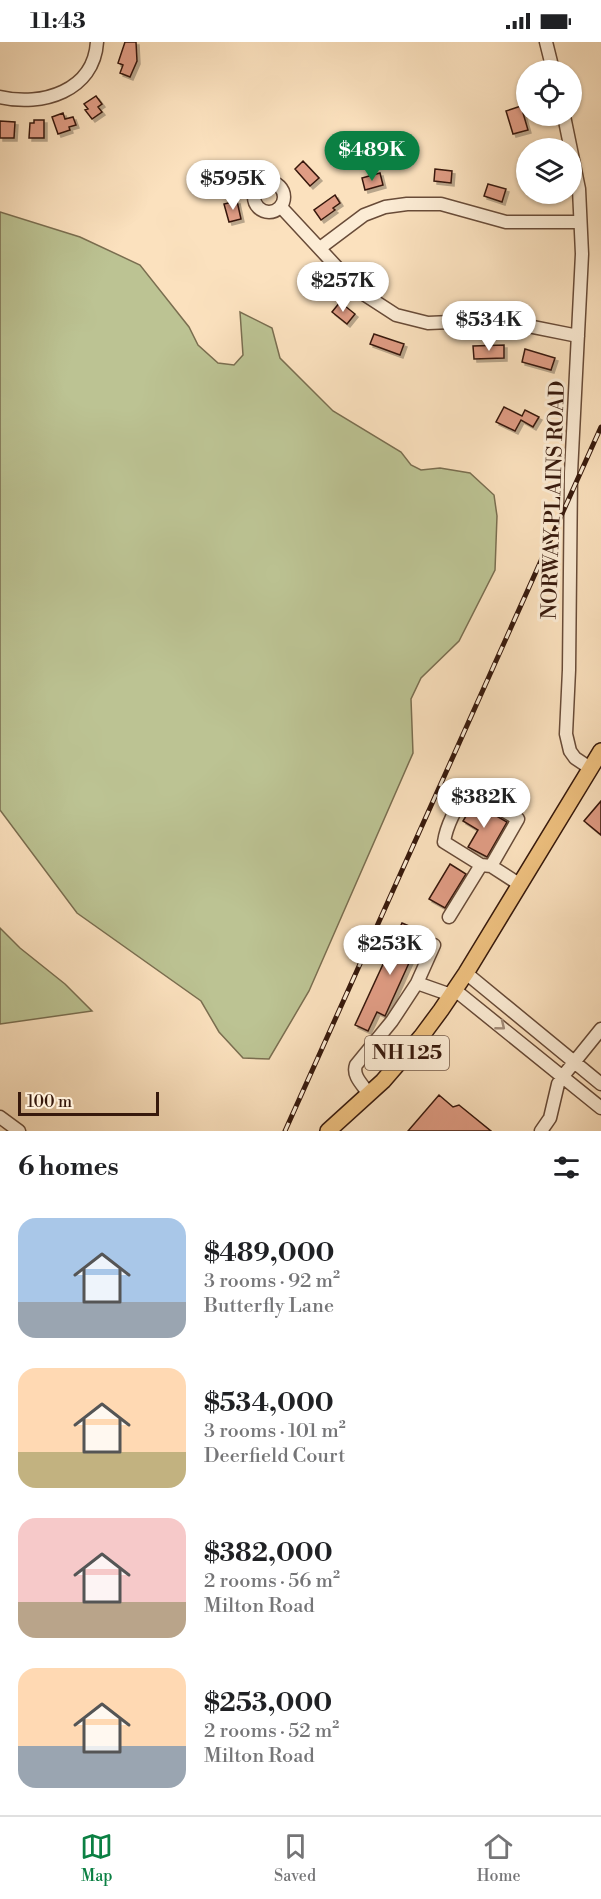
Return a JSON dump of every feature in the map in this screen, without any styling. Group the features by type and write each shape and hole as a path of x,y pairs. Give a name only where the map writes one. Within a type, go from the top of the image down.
{"main road":[{"name":"NH 125","path":"337,1129 421,1037 453,993 601,752"}],"street":[{"path":"0,97 38,99 60,94 71,88 81,81 93,63 97,42"},
{"path":"546,42 550,60"},
{"name":"NORWAY PLAINS ROAD","path":"566,126 577,178 582,254 572,463 566,734 570,752 590,768"},
{"path":"320,248 364,215 385,207 407,204 441,204 506,222 580,222"},
{"path":"281,207 342,275 368,299 405,319 440,323 498,320 578,336"},
{"path":"449,917 486,865 518,819 476,795 468,794 446,832 444,842 486,865 519,884"},
{"path":"369,1094 356,1076 356,1065 392,1021 417,983 434,945"},
{"path":"466,973 601,1084"},
{"path":"417,983 453,993 563,1076 601,1108"},
{"path":"541,1131 550,1118 558,1084 601,1029"},
{"path":"0,1117 19,1131"}],"green space":[{"path":"0,212 80,237 140,265 189,327 198,345 218,363 234,365 243,355 240,312 272,328 280,358 333,411 401,452 411,465 421,470 440,468 470,473 494,495 497,516 495,570 459,641 421,678 411,699 413,753 309,991 269,1059 243,1058 219,1032 201,1001 77,913 0,810"},
{"path":"0,928 20,948 65,984 92,1011 0,1024"}],"building":[{"path":"125,42 136,42 137,61 130,77 120,73 123,65 118,63"},
{"path":"96,96 102,104 98,107 102,112 92,119 85,110 88,109 84,104"},
{"path":"516,108 516,126 527,126 528,130 513,134 506,111"},
{"path":"63,113 65,119 73,117 76,125 58,134 52,117"},
{"path":"34,120 44,120 44,138 29,138 30,123 34,123"},
{"path":"0,121 15,122 14,138 0,138"},
{"path":"303,161 319,178 310,186 295,169"},
{"path":"435,169 452,171 451,183 434,181"},
{"path":"380,173 383,185 365,190 362,178"},
{"path":"488,184 506,189 502,202 484,196"},
{"path":"335,195 340,203 333,208 335,210 321,220 314,210"},
{"path":"237,201 241,219 229,222 224,204"},
{"path":"309,267 322,281 312,290 299,275"},
{"path":"340,302 355,314 347,324 332,312"},
{"path":"374,334 404,344 400,355 370,344"},
{"path":"504,345 504,358 474,359 473,346"},
{"path":"525,349 555,358 551,370 522,362"},
{"path":"504,407 522,416 525,410 539,417 533,427 521,420 515,431 496,422"},
{"path":"601,801 601,835 584,821"},
{"path":"474,803 507,822 487,857 468,847 478,830 463,821"},
{"path":"450,864 466,874 445,908 429,899"},
{"path":"402,923 423,932 385,1016 377,1012 368,1031 355,1025"},
{"path":"439,1095 453,1107 459,1105 491,1131 408,1131"}],"railway":[{"path":"285,1131 601,427"}]}
